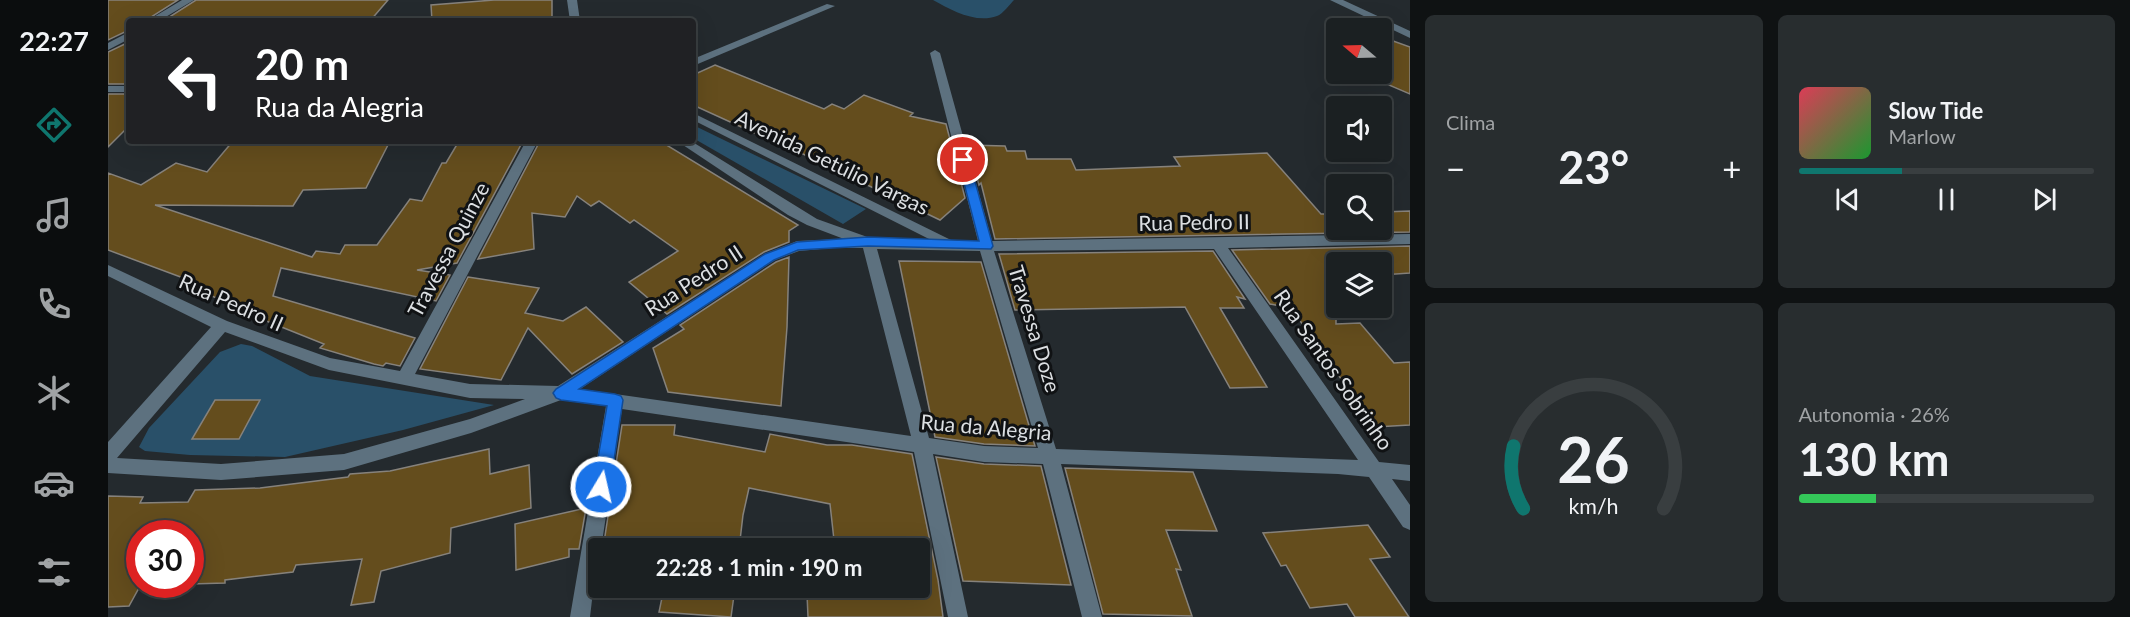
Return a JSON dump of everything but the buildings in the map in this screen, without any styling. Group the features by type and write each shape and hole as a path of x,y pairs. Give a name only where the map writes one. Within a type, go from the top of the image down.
{"street":[{"path":"157,18 189,0"},
{"path":"572,0 575,18"},
{"path":"1335,0 1410,35"},
{"path":"696,62 830,6"},
{"path":"108,47 126,37"},
{"name":"Travessa Doze","path":"935,53 986,246 1050,456 1092,617"},
{"path":"108,89 126,89"},
{"name":"Avenida Getúlio Vargas","path":"696,117 953,245"},
{"name":"Travessa Quinze","path":"404,379 530,144"},
{"path":"688,144 793,212 812,222 868,242 922,446 958,617"},
{"name":"Rua Pedro II","path":"108,270 222,325 329,364 470,392 561,393 770,257 797,246 868,242 986,246 1218,244 1410,239"},
{"name":"Rua Santos Sobrinho","path":"1218,244 1410,521"},
{"path":"108,455 222,325"},
{"path":"108,465 220,472 344,462 471,426 561,393"},
{"name":"Rua da Alegria","path":"561,393 984,454 1338,466 1410,473"},
{"path":"580,617 615,400"}],"shaded area":[{"path":"933,0 1014,0 999,15 981,18 964,15"},
{"path":"696,126 866,209 843,224 696,140"},
{"path":"241,344 252,346 310,376 494,405 403,430 285,457 190,455 145,451 139,447 149,428 220,352"}],"route":[{"path":"601,487 615,400 561,393 770,257 797,246 868,242 986,246 963,160"}]}
